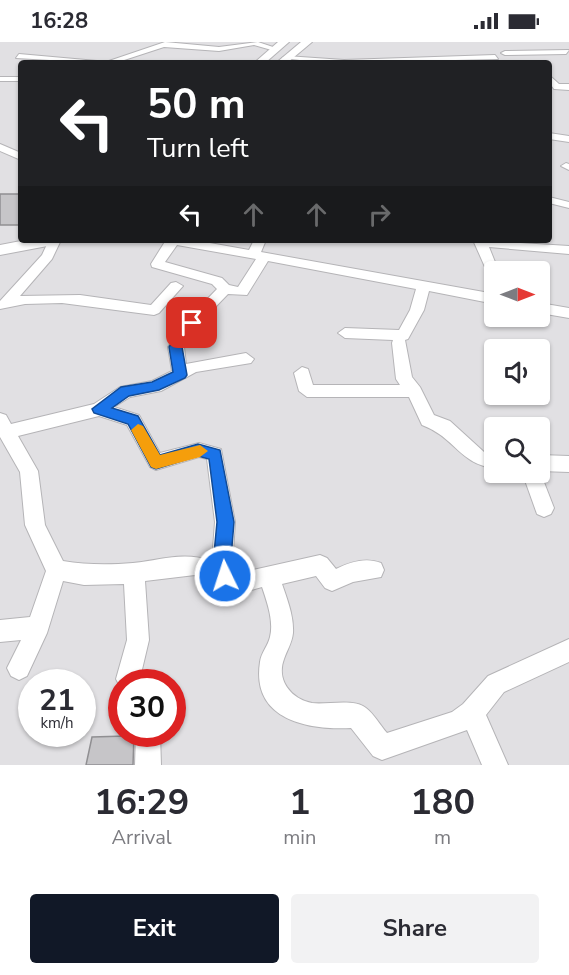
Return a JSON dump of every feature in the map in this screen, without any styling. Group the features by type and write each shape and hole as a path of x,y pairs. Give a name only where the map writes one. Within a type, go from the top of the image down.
{"main road":[{"path":"284,60 308,42"},
{"path":"262,60 280,45"},
{"path":"0,238 18,235"},
{"path":"0,250 37,243"}],"street":[{"path":"120,60 173,42"},
{"path":"556,42 567,53"},
{"path":"164,45 219,49 254,43 280,45"},
{"path":"406,49 488,49"},
{"path":"417,49 420,60"},
{"path":"505,53 567,53"},
{"path":"20,56 65,60"},
{"path":"439,60 495,57"},
{"path":"552,62 569,62"},
{"path":"0,79 18,78"},
{"path":"552,81 557,87 569,87"},
{"path":"552,96 569,95"},
{"path":"552,136 569,139"},
{"path":"0,147 18,156"},
{"path":"552,201 569,205"},
{"path":"3,306 48,256 52,243"},
{"path":"170,243 157,264 217,281 225,289 242,292 260,255 260,243"},
{"path":"190,243 484,297"},
{"path":"481,243 489,261"},
{"path":"500,243 569,250"},
{"path":"3,306 26,298 93,301 154,310 176,285"},
{"path":"345,333 403,336 417,310 424,286"},
{"path":"180,375 176,347 192,323 225,289"},
{"path":"550,310 569,313"},
{"path":"399,343 404,379 414,391 428,420 444,426 480,459 484,459"},
{"path":"246,359 193,367 155,387 126,391 99,409 3,426 29,471 35,525 45,551 57,570 84,574 134,573 172,566 195,565 244,582 268,574 305,570 320,565 333,581 352,572 374,570"},
{"path":"302,373 307,391 414,391"},
{"path":"99,409 133,420 156,462 198,450 215,454 225,522 221,575"},
{"path":"550,463 569,464"},
{"path":"535,483 544,508"},
{"path":"19,668 32,648 57,570"},
{"path":"131,669 138,640 134,573"},
{"path":"268,574 280,621 281,638 271,662 272,687 291,711 320,718 357,716 382,747 458,722 472,713 496,684 569,651"},
{"path":"0,631 37,628"},
{"path":"472,713 495,765"},
{"path":"148,747 148,765"}],"building":[{"path":"0,194 18,194 18,225 0,225"},
{"path":"96,737 108,737 108,747 134,747 133,765 86,765 90,747 96,747"}],"slow traffic":[{"path":"138,430 156,462 200,451"}],"route":[{"path":"192,323 176,347 180,375 155,387 126,391 99,409 133,420 156,462 198,450 215,454 225,522 221,575 225,576"}]}
